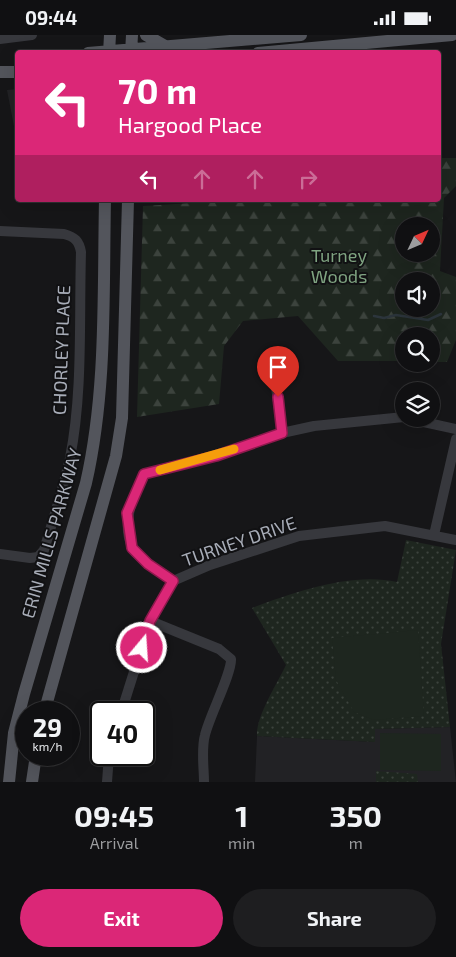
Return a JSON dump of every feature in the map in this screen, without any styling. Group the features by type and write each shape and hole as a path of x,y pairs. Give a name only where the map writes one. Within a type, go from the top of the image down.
{"main road":[{"path":"109,50 110,35"},
{"path":"131,50 132,35"},
{"path":"146,35 165,46"},
{"path":"138,50 301,35"},
{"path":"290,50 452,35"},
{"name":"ERIN MILLS PARKWAY","path":"9,782 14,733 94,450 100,394 105,202"},
{"path":"47,701 116,456 122,417 128,202"},
{"path":"32,782 34,766"}],"street":[{"path":"0,39 32,35"},
{"name":"CHORLEY PLACE","path":"0,231 64,234 74,237 80,243 81,253 76,413 70,458 44,550 38,557 30,558 0,554"},
{"path":"275,379 282,433"},
{"path":"173,581 148,564 132,548 127,513 144,474 216,456 282,433 314,426 395,416"},
{"path":"440,426 456,429"},
{"path":"434,535 456,439"},
{"name":"TURNEY DRIVE","path":"125,701 150,621 173,581 210,565 299,536 375,526 396,527 456,540"},
{"path":"150,621 219,649 231,659 232,667 204,737 204,782"},
{"path":"107,782 109,766"}],"shaded area":[{"path":"15,89 15,132 7,90"},
{"path":"450,727 456,782 255,782 257,736 375,742 375,729"}],"green space":[{"name":"Turney Woods","path":"441,158 456,158 456,186 444,198 440,271 456,277 456,340 447,362 440,362 440,327 395,327 395,361 338,361 298,316 243,321 224,346 219,404 137,417 143,206 209,202 441,202"},
{"path":"406,540 456,550 441,644 450,727 375,729 375,742 257,736 263,710 286,665 252,608 323,585 361,580 397,582"},
{"path":"418,630 424,716 374,720 354,712 336,680 332,638"},
{"path":"380,733 441,734 441,771 380,770"},
{"path":"376,771 417,774 418,782 376,782"}],"waterway":[{"path":"374,316 384,318 396,315 428,320 441,314"}],"slow traffic":[{"path":"160,470 216,456 234,449"}],"route":[{"path":"142,648 150,621 173,581 148,564 132,548 127,513 144,474 216,456 282,433 278,397"}]}
